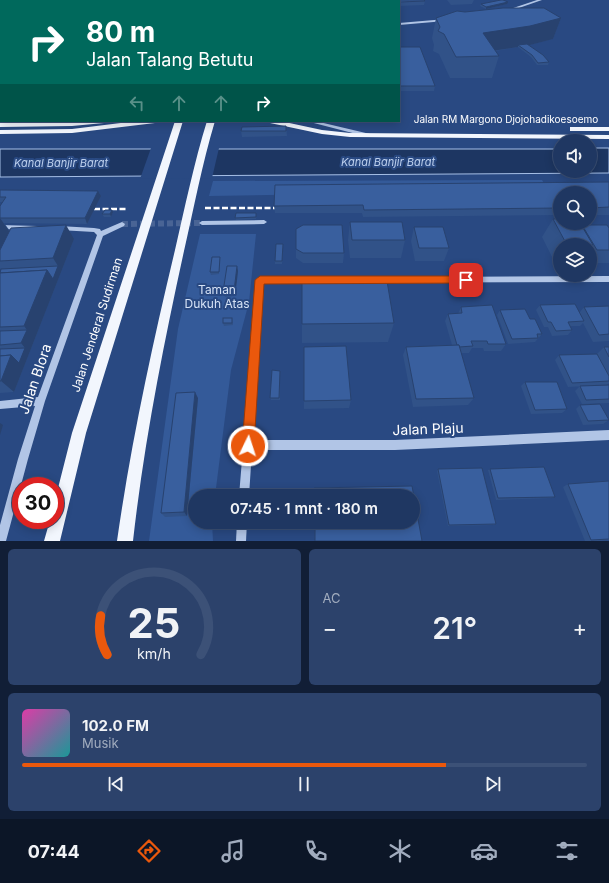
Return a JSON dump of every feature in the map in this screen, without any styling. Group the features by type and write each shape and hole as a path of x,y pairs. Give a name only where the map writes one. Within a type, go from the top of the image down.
{"main road":[{"path":"72,124 81,122"},
{"path":"0,125 72,124 93,122"},
{"path":"0,132 72,132 147,122"},
{"name":"Jalan Jenderal Sudirman","path":"52,541 79,434 179,122"},
{"path":"125,541 142,430 170,291 203,148 211,122"},
{"name":"Jalan RM Margono Djojohadikoesoemo","path":"275,122 322,132 368,135 609,136"},
{"name":"Jalan RM Margono Djojohadikoesoemo","path":"292,122 349,129 609,129"}],"street":[{"path":"501,13 540,0"},
{"path":"400,24 453,19"},
{"path":"312,122 319,125 349,129 368,135"},
{"path":"202,223 264,222"},
{"path":"53,228 98,233 122,224"},
{"path":"0,227 45,228"},
{"name":"Jalan Blora","path":"1,541 23,459 41,401 98,233"},
{"path":"245,489 260,280 609,280"},
{"path":"0,405 41,401"},
{"name":"Jalan Plaju","path":"248,446 395,445 609,436"},
{"path":"241,541 242,529"}],"green space":[{"path":"542,180 548,190 209,196 213,181"},
{"name":"Taman Dukuh Atas","path":"200,234 256,234 249,302 231,370 216,489 188,489 188,529 212,529 213,541 149,541 178,329"}],"water":[{"path":"597,148 609,148 609,173 597,173"},
{"name":"Kanal Banjir Barat","path":"0,149 553,149 553,173 0,177"}],"pier":[{"path":"151,148 219,148 212,178 140,179"}],"building":[{"path":"400,0 424,0 425,1 400,2"},
{"path":"501,0 508,2 486,7 481,4"},
{"path":"503,8 544,8 561,18 530,26 483,33 499,56 456,57 444,34 438,31 440,27 436,18 457,11 465,12"},
{"path":"527,44 543,55 549,62 538,63 532,55 518,45"},
{"path":"400,47 420,47 435,86 400,86"},
{"path":"286,126 286,131 241,131 242,127"},
{"path":"609,182 609,207 597,208 597,186 553,186 553,208 364,210 363,205 274,206 275,185"},
{"path":"0,190 98,191 85,218 0,218 0,206 6,197 0,197"},
{"path":"105,210 112,210 110,214 102,214"},
{"path":"236,213 256,213 256,217 235,218"},
{"path":"350,222 402,222 405,240 352,240"},
{"path":"66,225 53,258 0,261 0,250 11,228"},
{"path":"303,225 342,225 344,253 303,253 296,249 296,229"},
{"path":"597,225 607,225 609,228 609,250 597,250 597,238 590,238 585,230 597,230"},
{"path":"414,227 443,227 449,248 419,248"},
{"path":"559,230 584,230 589,238 563,238"},
{"path":"276,244 283,244 282,261 275,261"},
{"path":"212,257 220,257 219,272 210,272"},
{"path":"58,266 53,279 47,270 0,273 1,269"},
{"path":"227,266 237,266 234,291 223,292"},
{"path":"47,270 24,326 0,327 0,273"},
{"path":"302,281 387,281 394,323 302,324"},
{"path":"575,304 584,321 568,322 572,330 556,331 551,322 548,322 540,305"},
{"path":"492,305 506,344 488,344 487,341 471,341 473,346 459,347 459,345 457,345 448,314 462,313 461,307"},
{"path":"609,306 609,334 599,335 584,307"},
{"path":"525,309 530,319 535,319 542,334 537,334 538,338 512,339 500,310"},
{"path":"223,318 232,318 232,323 223,323"},
{"path":"27,330 21,343 0,345 0,331"},
{"path":"459,345 474,398 416,399 406,347"},
{"path":"346,346 351,400 304,401 304,347"},
{"path":"604,347 609,347 609,357"},
{"path":"25,348 19,363 11,355 0,356 0,349"},
{"path":"597,354 609,376 609,381 572,383 559,355"},
{"path":"11,355 1,381 0,381 0,356"},
{"path":"272,370 280,371 279,398 270,398"},
{"path":"525,382 557,382 567,409 535,410"},
{"path":"609,385 609,399 586,400 580,386"},
{"path":"195,392 184,512 161,513 176,393"},
{"path":"600,404 609,420 588,421 580,405"},
{"path":"544,467 555,497 498,498 490,469"},
{"path":"482,468 496,524 449,525 438,469"},
{"path":"609,481 609,539 591,540 568,484"},
{"path":"412,486 413,489 314,489"},
{"path":"315,529 420,529 422,541 315,541"}],"tunnel":[{"path":"122,224 202,223"}],"railway":[{"path":"205,208 275,208"},
{"path":"94,209 128,209"}],"route":[{"path":"248,446 260,280 466,280"}]}
